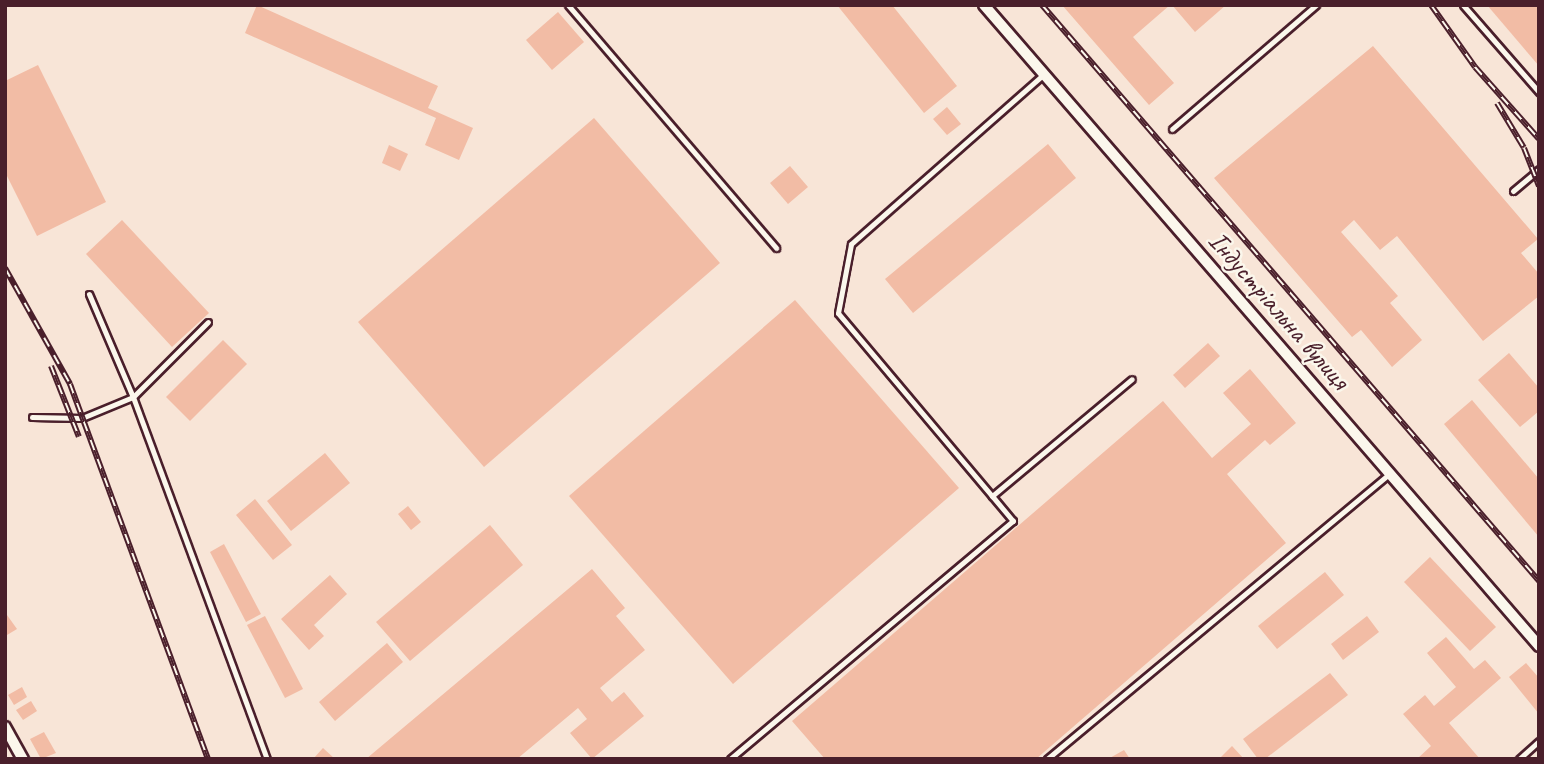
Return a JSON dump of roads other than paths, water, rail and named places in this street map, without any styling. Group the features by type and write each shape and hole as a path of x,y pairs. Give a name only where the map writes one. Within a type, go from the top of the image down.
{"street":[{"name":"Індустріальна вулиця","path":"984,5 1539,646"},
{"path":"5,727 23,759"}],"lane":[{"path":"568,5 776,248"},
{"path":"1172,129 1315,5"},
{"path":"1463,5 1539,92"},
{"path":"730,759 1013,521 838,313 851,244 1043,75"},
{"path":"1513,191 1539,169"},
{"path":"89,294 133,397 267,759"},
{"path":"32,417 82,418 133,397 208,322"},
{"path":"992,496 1132,379"},
{"path":"1046,759 1391,472"},
{"path":"1518,759 1539,741"}],"railway":[{"path":"1042,5 1539,581"},
{"path":"1431,5 1475,67 1539,139"},
{"path":"1497,103 1524,148 1539,186"},
{"path":"5,268 70,384 208,759"},
{"path":"51,366 79,437"}]}
